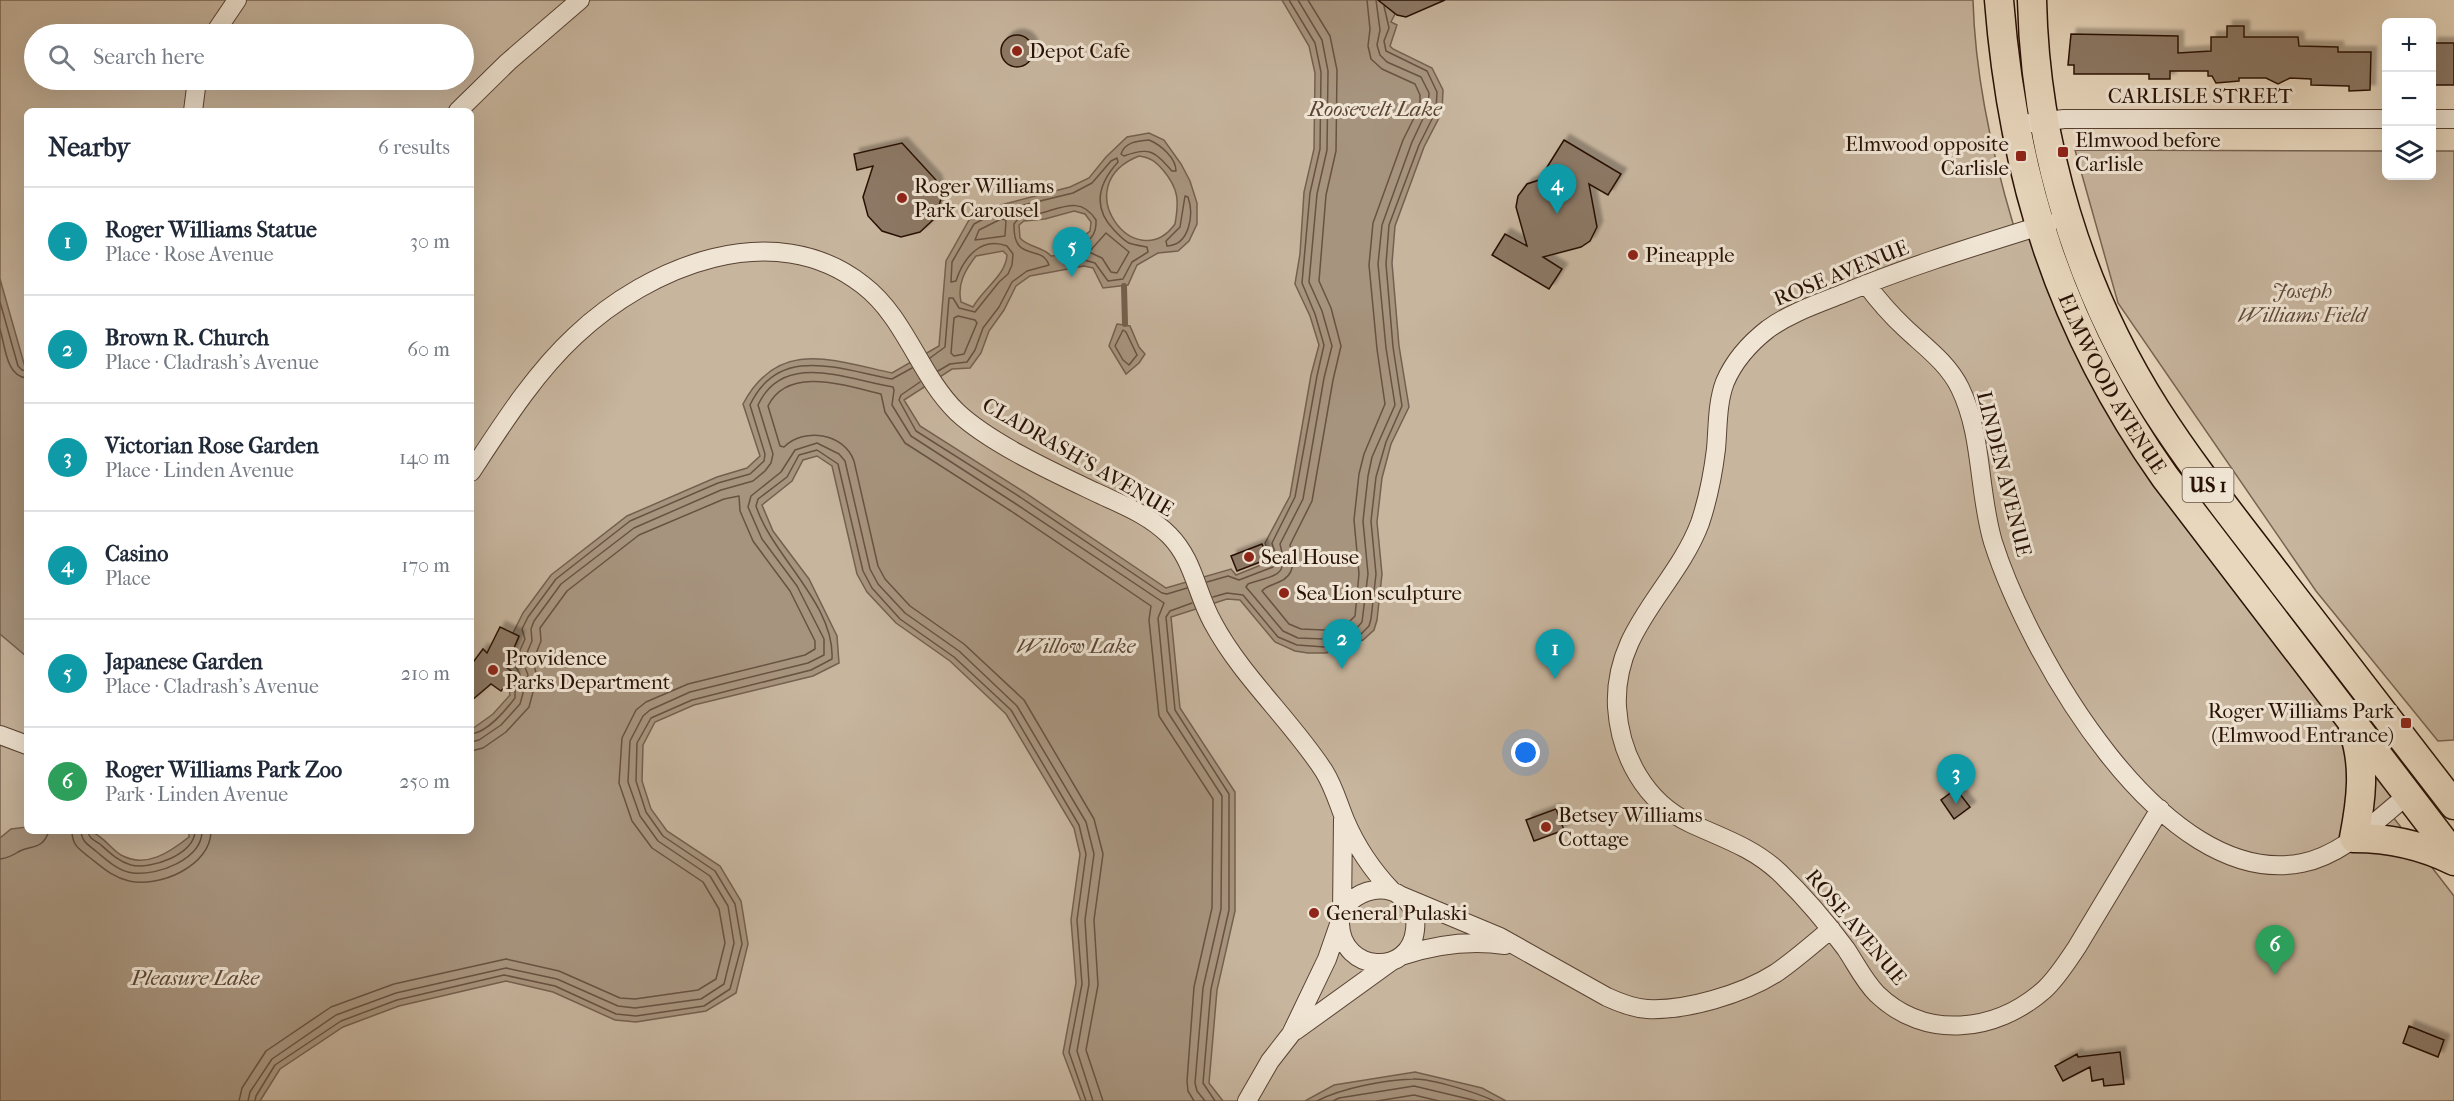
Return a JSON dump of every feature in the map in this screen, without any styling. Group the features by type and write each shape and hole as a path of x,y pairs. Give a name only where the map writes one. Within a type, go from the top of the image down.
{"main road":[{"name":"ELMWOOD AVENUE","path":"1999,0 2015,125 2039,226 2074,320 2122,413 2188,508 2454,855"},
{"name":"ELMWOOD AVENUE","path":"2032,0 2035,51 2044,121 2067,217 2087,272 2114,334 2136,376 2171,433 2215,494 2443,770 2454,805"},
{"path":"2346,714 2358,747 2361,770 2360,801 2354,838 2399,842 2422,847 2454,861"},
{"path":"2408,795 2443,770"}],"street":[{"path":"221,24 237,0"},
{"path":"461,108 492,77 580,0"},
{"path":"193,108 196,90"},
{"name":"CARLISLE STREET","path":"2015,125 2064,119 2382,119"},
{"path":"2436,119 2454,119"},
{"name":"ROSE AVENUE","path":"2067,217 1866,284 1778,322 1755,340 1733,366 1720,398 1712,477 1700,522 1683,558 1636,628 1621,668 1617,695 1619,719 1631,763 1651,794 1675,815 1733,840 1764,858 1831,929 1876,993 1905,1014 1926,1022 1952,1027 1997,1019 2035,997 2064,968 2160,808"},
{"name":"CLADRASH'S AVENUE","path":"474,468 546,368 576,335 611,306 649,283 709,258 741,253 774,252 812,258 830,264 854,277 877,298 894,319 934,385 957,412 988,435 1045,468 1133,510 1169,535 1185,555 1212,621 1230,650 1326,775 1343,817 1369,862 1395,892"},
{"name":"LINDEN AVENUE","path":"1866,284 1890,314 1940,361 1959,385 1973,427 1983,497 1993,542 2024,617 2054,677 2071,705 2110,756 2160,808 2211,848 2240,860 2273,865 2301,863 2326,855 2354,838 2408,795"},
{"path":"0,735 24,744"},
{"name":"CLADRASH'S AVENUE","path":"1341,919 1343,817"},
{"path":"1246,1101 1270,1061 1291,1034 1351,900 1365,891 1375,889 1395,892 1461,919 1521,948 1620,1003 1646,1009 1659,1009 1712,999 1746,988 1783,968 1831,929"},
{"path":"1291,1034 1397,958 1410,945 1416,927 1410,906 1395,892"},
{"path":"1341,919 1343,941 1354,955 1377,964 1425,949 1461,943 1489,943 1521,948"}],"green space":[{"path":"0,0 1973,0 1977,57 1986,115 2014,227 2062,215 2136,387 2422,770 2383,804 2454,896 2454,1101 0,1101"},
{"name":"Joseph Williams Field","path":"2075,150 2382,151 2382,180 2436,180 2436,151 2454,151 2454,740 2438,741 2316,591 2118,303"}],"water":[{"path":"1282,0 1389,0 1395,14 1391,22 1397,25 1390,46 1432,68 1443,90 1442,112 1424,147 1395,226 1392,263 1399,346 1409,407 1391,444 1382,478 1377,522 1382,574 1374,630 1363,640 1326,653 1308,653 1295,651 1275,642 1240,600 1227,599 1171,617 1180,708 1235,792 1235,911 1217,990 1209,1083 1223,1101 1081,1101 1063,1053 1076,983 1071,920 1080,854 1074,828 1006,714 950,661 896,623 867,592 857,574 832,466 817,456 803,460 792,481 762,505 773,531 809,579 837,636 839,663 813,676 694,705 655,722 643,745 642,781 651,809 667,831 720,866 741,901 748,944 736,993 706,1011 636,1022 615,1020 553,992 506,981 399,1006 343,1027 280,1069 260,1101 0,1101 0,838 11,829 24,827 24,834 95,834 121,855 140,860 166,853 189,837 189,834 474,834 474,728 493,714 510,695 506,685 515,674 506,667 519,636 513,633 523,613 551,575 627,516 717,477 747,468 760,456 743,404 757,383 773,369 790,362 808,359 849,363 892,373 939,346 946,261 969,220 997,206 1070,187 1089,178 1106,157 1127,137 1149,133 1164,140 1181,164 1190,181 1197,203 1197,224 1189,241 1178,251 1158,253 1137,265 1128,285 1103,288 1093,268 1084,266 1030,276 1016,286 1004,310 989,331 981,353 970,368 952,369 904,400 920,426 1024,492 1166,588 1231,569 1236,575 1271,561 1265,543 1290,496 1311,375 1319,345 1310,316 1295,284 1300,254 1304,192 1314,149 1315,73 1309,46","holes":["1139,156 1158,164 1172,183 1175,189 1177,209 1175,224 1159,238 1143,240 1127,234 1115,221 1108,204 1108,186 1118,169","1074,211 1085,214 1091,222 1090,231 1074,239 1062,254 1051,256 1020,238 1019,225 1024,221 1045,219","1003,251 1007,255 1003,269 973,307 961,302 961,283 965,272 976,256"]},
{"path":"0,279 24,363 24,654 0,634"},
{"path":"1117,324 1130,326 1139,347 1145,354 1139,363 1126,374 1109,346"},
{"path":"1415,1072 1482,1088 1506,1101 1305,1101 1334,1085"}],"building":[{"path":"1378,0 1445,0 1406,17 1397,15"},
{"path":"2227,26 2244,26 2244,37 2298,37 2299,46 2338,47 2338,52 2371,52 2370,90 2349,91 2349,86 2311,85 2311,79 2290,78 2278,84 2266,78 2239,78 2239,81 2216,83 2212,76 2208,76 2208,71 2170,71 2170,79 2149,79 2149,74 2074,74 2074,65 2068,65 2071,34 2178,36 2178,53 2211,51 2211,37 2227,37"},
{"name":"Depot Cafe","path":"1017,35 1028,40 1033,51 1028,62 1017,67 1006,62 1001,51 1006,40"},
{"path":"2436,43 2454,43 2454,85 2436,85"},
{"path":"1564,140 1621,174 1608,195 1589,184 1597,227 1590,241 1581,247 1543,257 1562,269 1549,289 1492,255 1505,234 1527,246 1516,207 1518,196 1527,184 1539,180"},
{"name":"Roger Williams Park Carousel","path":"902,143 936,180 941,199 935,218 920,232 901,237 882,231 868,216 863,197 873,166 857,170 854,154"},
{"name":"Seal House","path":"1262,544 1268,559 1237,571 1231,556"},
{"path":"500,627 519,636 506,667 515,674 501,691 491,684 474,698 474,661 483,649 487,653"},
{"path":"1956,789 1970,807 1954,819 1941,800"},
{"name":"Betsey Williams Cottage","path":"1556,809 1564,830 1534,841 1526,820"},
{"path":"2409,1026 2444,1040 2438,1057 2403,1043"},
{"path":"2120,1052 2124,1084 2104,1086 2103,1079 2092,1081 2090,1067 2063,1081 2055,1066 2077,1054 2078,1057"}],"waterway":[{"path":"1124,286 1125,324"}],"place":[{"name":"Depot Cafe","path":"1017,51"},
{"name":"Elmwood before Carlisle","path":"2063,152"},
{"name":"Elmwood opposite Carlisle","path":"2021,156"},
{"name":"Roger Williams Park Carousel","path":"902,198"},
{"name":"Casino","path":"1557,214"},
{"name":"Pineapple","path":"1633,255"},
{"name":"Japanese Garden","path":"1072,277"},
{"name":"Seal House","path":"1249,557"},
{"name":"Sea Lion sculpture","path":"1284,593"},
{"name":"Brown R. Church","path":"1342,669"},
{"name":"Providence Parks Department","path":"493,670"},
{"name":"Roger Williams Statue","path":"1555,679"},
{"name":"Roger Williams Park (Elmwood Entrance)","path":"2406,723"},
{"name":"Victorian Rose Garden","path":"1956,804"},
{"name":"Betsey Williams Cottage","path":"1546,827"},
{"name":"General Pulaski","path":"1314,913"},
{"name":"Roger Williams Park Zoo","path":"2275,975"}],"water label":[{"name":"Roosevelt Lake","path":"1375,108"},
{"name":"Willow Lake","path":"1076,645"},
{"name":"Pleasure Lake","path":"195,977"}]}
